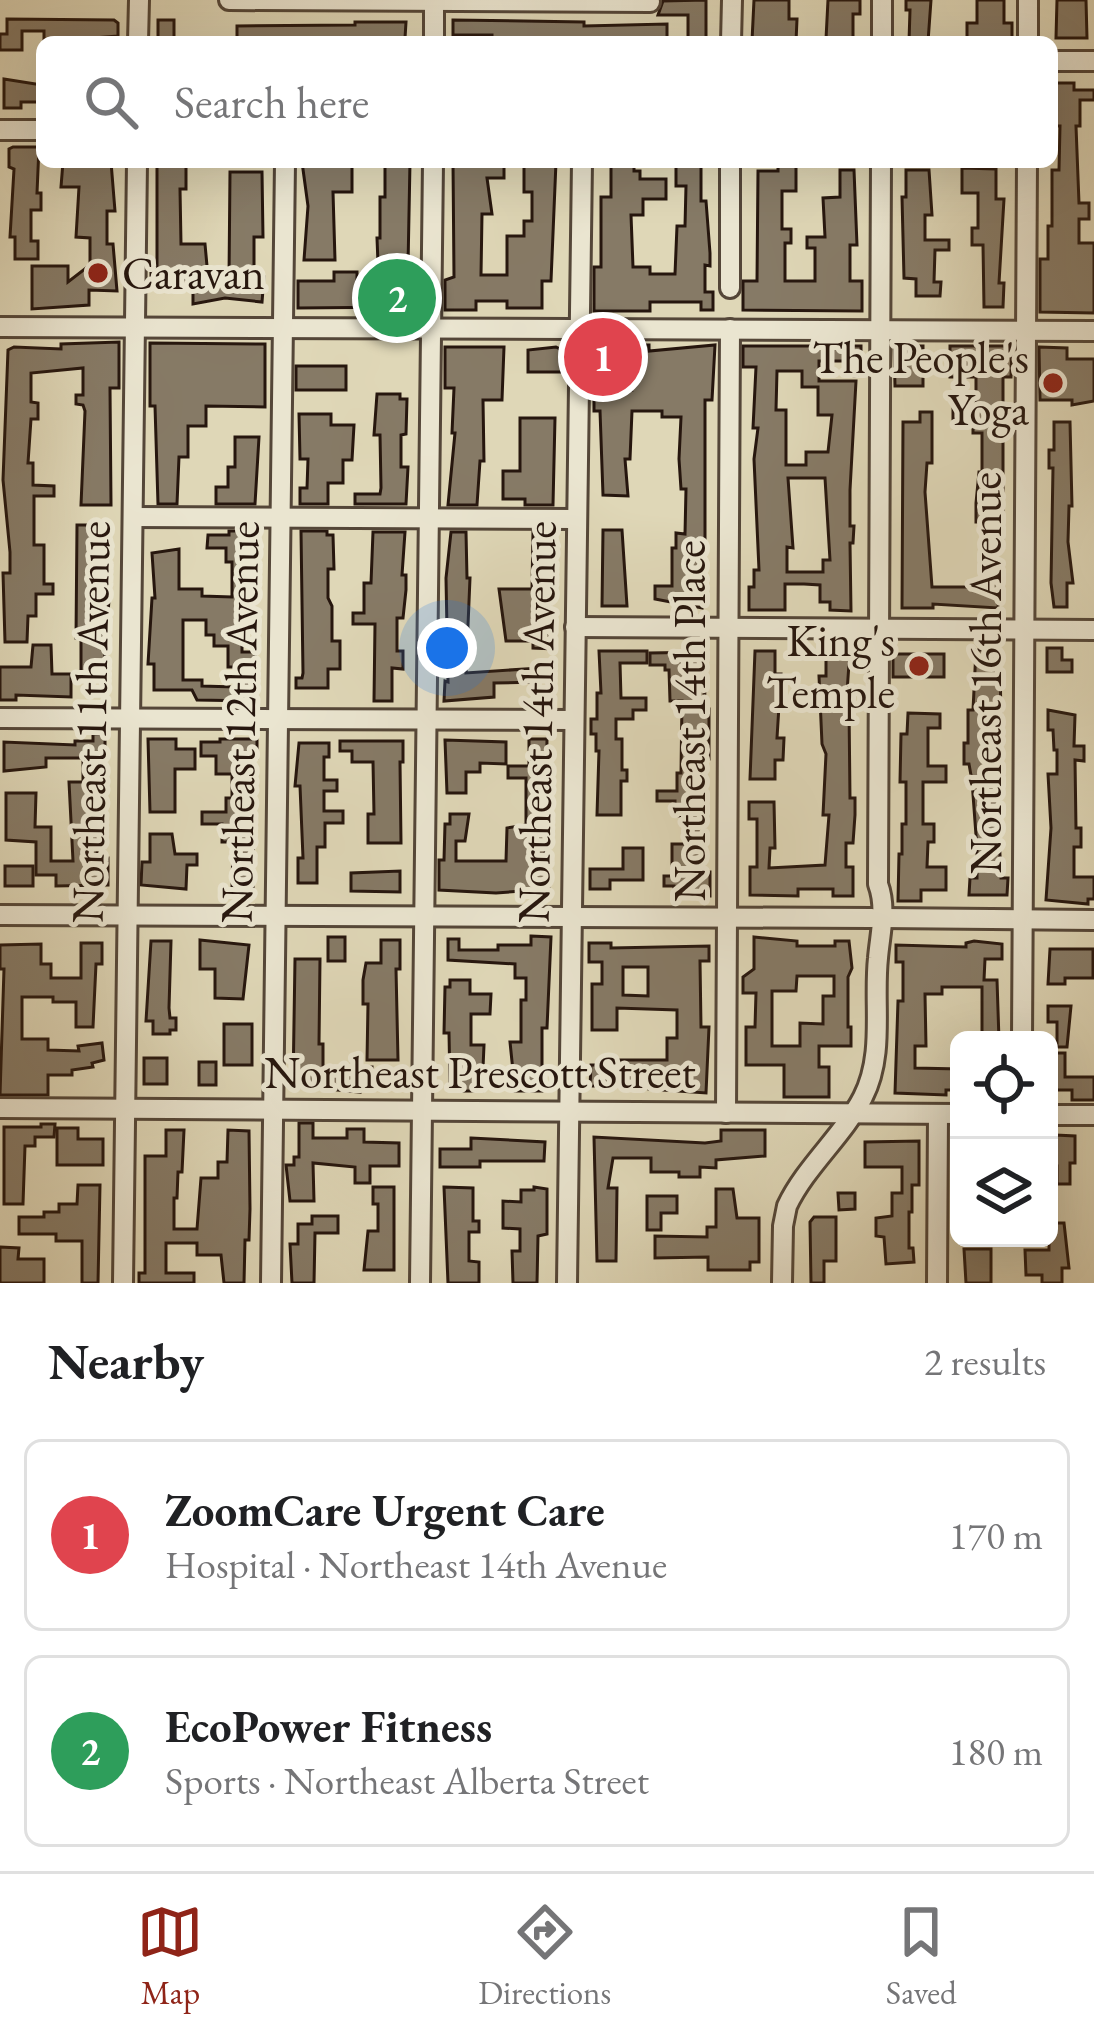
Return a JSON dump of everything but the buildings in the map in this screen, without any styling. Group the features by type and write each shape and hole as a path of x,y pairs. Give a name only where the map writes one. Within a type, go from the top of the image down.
{"street":[{"path":"138,36 139,0"},
{"path":"229,0 650,2"},
{"path":"731,36 732,0"},
{"path":"882,0 882,36"},
{"path":"1028,0 1028,36"},
{"path":"434,1 434,36"},
{"path":"1058,61 1094,61"},
{"path":"0,130 36,130"},
{"name":"Northeast 11th Avenue","path":"123,1283 137,168"},
{"name":"Northeast 12th Avenue","path":"272,1283 285,168"},
{"path":"420,1283 433,168"},
{"name":"Northeast 14th Avenue","path":"567,1283 582,168"},
{"path":"730,168 730,288"},
{"path":"782,1283 788,1206 862,1099 874,1059 881,168"},
{"name":"Northeast 16th Avenue","path":"1022,1031 1027,168"},
{"path":"0,327 1094,331"},
{"name":"Northeast 14th Place","path":"726,1113 730,329"},
{"path":"133,517 577,519"},
{"path":"575,627 1094,630"},
{"path":"0,718 574,719"},
{"path":"0,915 1094,920"},
{"name":"Northeast Prescott Street","path":"0,1108 950,1114"},
{"path":"937,1283 938,1114"},
{"path":"1058,1115 1094,1115"}],"place":[{"name":"Caravan","path":"98,273"},
{"name":"EcoPower Fitness","path":"397,298"},
{"name":"ZoomCare Urgent Care","path":"603,357"},
{"name":"The People's Yoga","path":"1053,383"},
{"name":"King's Temple","path":"919,666"}]}
